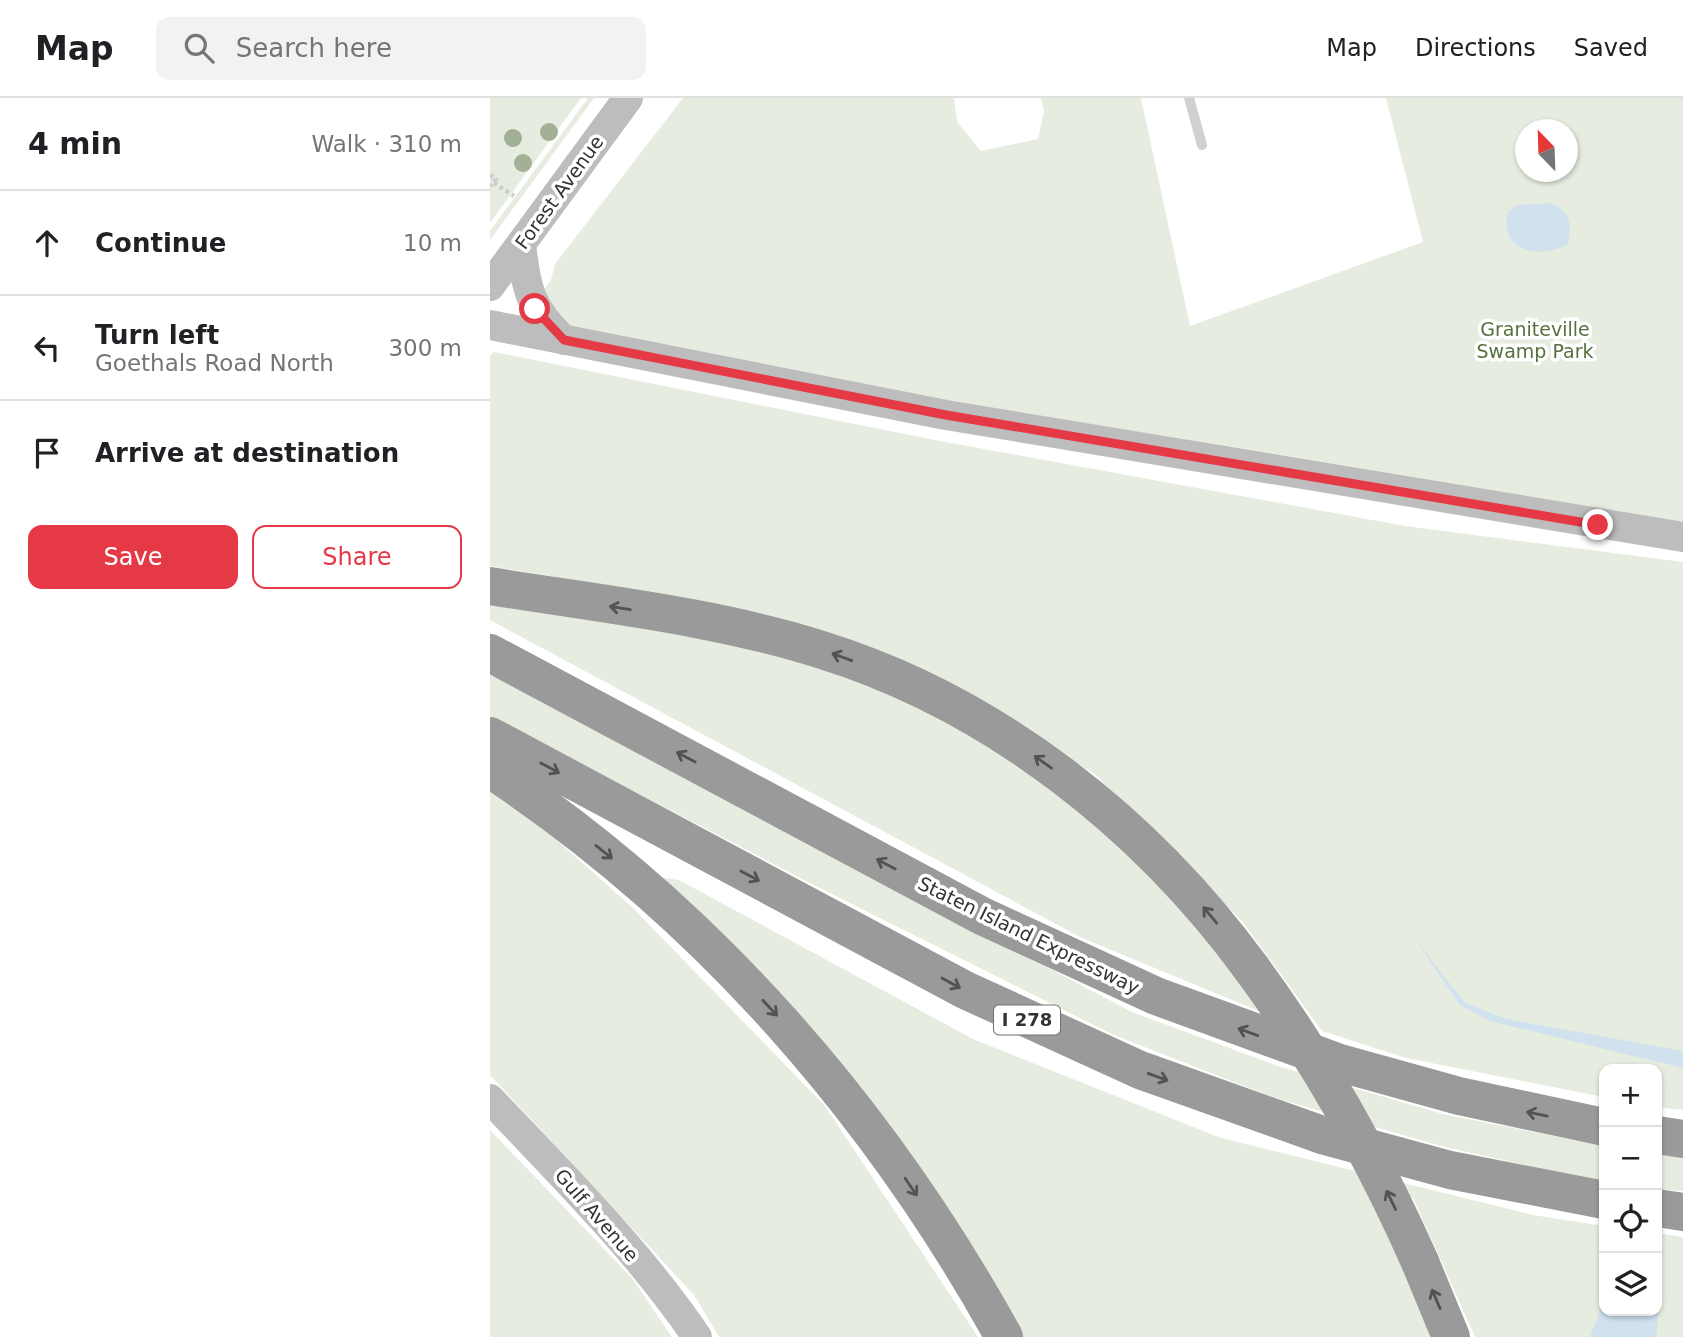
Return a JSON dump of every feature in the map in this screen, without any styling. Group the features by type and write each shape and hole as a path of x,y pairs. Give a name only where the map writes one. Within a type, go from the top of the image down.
{"highway":[{"path":"490,586 748,630 844,658 944,701 1021,746 1109,813 1179,879 1252,969 1294,1028 1354,1126 1420,1262 1451,1337"},
{"name":"Staten Island Expressway","path":"490,653 982,916 1156,996 1340,1063 1459,1096 1599,1125"},
{"name":"I 278","path":"490,736 965,990 1140,1070 1325,1136 1450,1170 1599,1199"},
{"path":"490,769 581,834 654,894 785,1025 841,1091 896,1166 950,1246 1004,1337"},
{"path":"1662,1136 1683,1139"},
{"path":"1662,1209 1683,1212"}],"main road":[{"name":"Forest Avenue","path":"490,286 628,98"},
{"path":"521,244 530,299 548,325 564,340"},
{"path":"490,326 946,415 1683,537"},
{"name":"Gulf Avenue","path":"490,1099 589,1203 697,1337"}],"lane":[{"path":"1189,98 1202,145"}],"path":[{"path":"490,175 496,179 492,184 514,196"}],"green space":[{"path":"490,98 581,98 490,223"},
{"path":"588,98 594,98 490,240 490,231"},
{"name":"Graniteville Swamp Park","path":"683,98 954,98 957,122 981,151 1038,139 1044,111 1041,98 1141,98 1190,326 1423,242 1386,98 1683,98 1683,524 1305,465 573,333 541,294 551,280 555,264"},
{"path":"494,352 935,440 1405,526 1683,562 1683,1110 1662,1108 1662,1064 1599,1064 1599,1096 1406,1058 1322,1031 1242,921 1095,774 936,677 853,641 703,601 490,566 490,356"},
{"path":"490,596 705,631 926,702 1068,791 1205,927 1266,1014 1082,938 490,620"},
{"path":"490,673 1132,1012 1278,1066 1443,1114 1599,1145 1599,1182 1441,1146 1272,1097 1114,1035 806,881 490,716"},
{"path":"490,781 632,907 825,1106 978,1337 719,1337 694,1295 490,1075"},
{"path":"656,877 679,880 973,1039 1221,1138 1533,1215 1599,1225 1599,1316 1662,1316 1662,1234 1683,1237 1683,1337 1475,1337 1413,1198 1365,1181 1435,1337 1019,1337"},
{"path":"490,1130 632,1278 672,1337 490,1337"},
{"path":"1662,1154 1683,1156 1683,1191 1662,1189"}],"water":[{"path":"1551,203 1563,210 1569,220 1567,245 1533,251 1515,244 1509,236 1508,212 1518,205"},
{"path":"1414,937 1464,1002 1506,1019 1683,1051 1683,1068 1490,1021 1460,1005"},
{"path":"1599,1314 1658,1316 1657,1337 1590,1337"}],"route":[{"path":"535,309 564,340 946,415 1598,525"}]}
